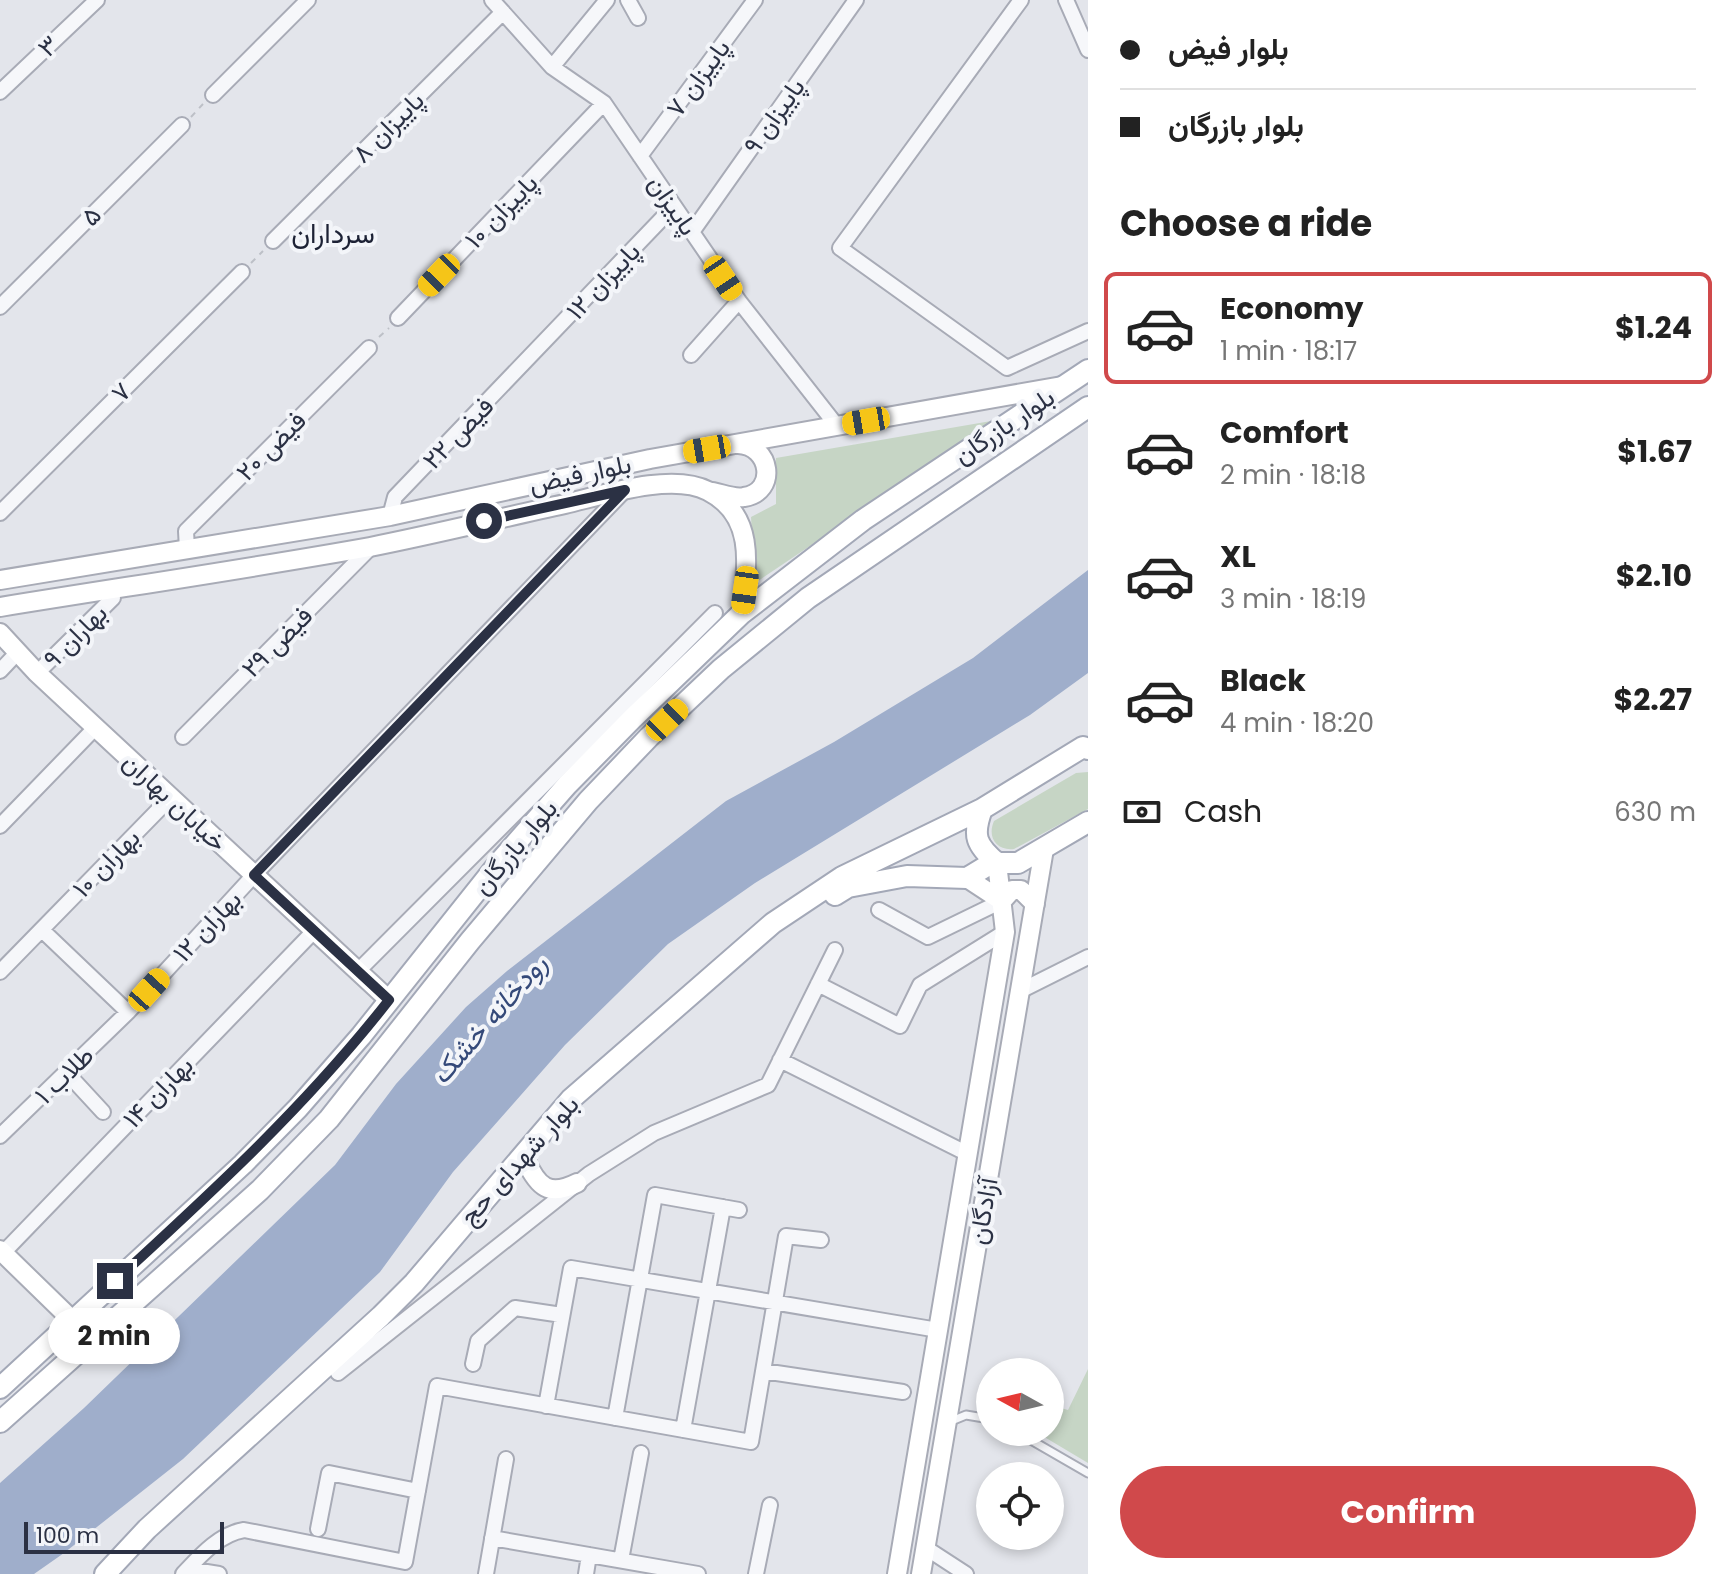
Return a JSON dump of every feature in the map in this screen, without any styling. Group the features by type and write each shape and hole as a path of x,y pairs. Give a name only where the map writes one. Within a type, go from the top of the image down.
{"main road":[{"name":"بلوار بازرگان","path":"0,1388 243,1164 298,1108 502,859 567,785 741,614 863,520 1088,370"},
{"name":"بلوار بازرگان","path":"0,1422 260,1190 329,1119 470,941 588,801 649,737 721,669 808,598 1088,407"},
{"path":"633,718 649,737"},
{"name":"بلوار شهدای حج","path":"105,1574 147,1529 414,1283 550,1121 638,1038 773,923 842,877 982,809 1086,747"},
{"path":"982,809 976,824 977,839 982,851 996,862"},
{"path":"967,878 996,862 1018,863 1088,822"},
{"name":"بلوار شهدای حج","path":"124,1574 157,1539 338,1373 419,1293 526,1161 569,1114 780,931 848,887 907,876 967,878"}],"street":[{"name":"۳","path":"0,92 97,0"},
{"path":"213,95 308,0"},
{"name":"پاییزان","path":"492,0 552,67 604,103 739,301 837,426"},
{"path":"552,67 607,0"},
{"path":"628,0 638,18"},
{"name":"پاییزان ۷","path":"640,156 755,0"},
{"name":"پاییزان ۹","path":"692,232 856,0"},
{"path":"1021,0 840,248 1007,368 1088,331"},
{"path":"1066,0 1088,50"},
{"name":"پاییزان ۸","path":"273,241 503,12"},
{"name":"پاییزان ۱۰","path":"398,318 604,103"},
{"name":"۵","path":"0,307 182,125"},
{"name":"پاییزان ۱۲","path":"533,355 674,206"},
{"name":"۷","path":"0,513 242,272"},
{"path":"691,355 739,301"},
{"name":"فیض ۲۰","path":"187,549 186,531 369,348"},
{"name":"فیض ۲۲","path":"390,516 395,497 533,355"},
{"name":"بلوار فیض","path":"0,580 390,516 650,459 1065,386"},
{"name":"بلوار فیض","path":"0,607 372,546 625,490 684,484 745,497 763,486 767,466 756,448 736,444"},
{"name":"بهاران ۱۲","path":"128,1012 254,875 625,490"},
{"path":"706,490 724,502 738,517 746,538 748,566 741,614"},
{"path":"306,530 311,556"},
{"name":"فیض ۲۹","path":"183,737 372,546"},
{"name":"بهاران ۹","path":"37,673 113,598"},
{"path":"358,971 715,613"},
{"name":"خیابان بهاران","path":"0,633 95,728 389,1000"},
{"path":"0,671 17,653"},
{"path":"0,826 95,728"},
{"name":"بهاران ۱۰","path":"0,972 171,797"},
{"name":"آزادگان","path":"921,1574 1044,849"},
{"name":"آزادگان","path":"897,1574 1005,932 996,862"},
{"path":"967,878 1002,901"},
{"path":"879,910 928,937 1002,901 1012,890 1021,890 1035,904"},
{"path":"42,930 128,1012"},
{"name":"بهاران ۱۴","path":"1,1251 314,931"},
{"path":"818,984 900,1026 920,985 1005,932"},
{"path":"338,1373 577,1183 654,1133 768,1085 835,950"},
{"path":"1020,991 1088,957"},
{"name":"طلاب ۱","path":"0,1136 128,1012"},
{"path":"780,1060 968,1154"},
{"path":"67,1073 103,1112"},
{"path":"526,1161 535,1180 548,1189 563,1190 577,1183"},
{"path":"615,1418 655,1195 739,1210"},
{"path":"683,1430 723,1207"},
{"path":"186,1572 219,1540 232,1532 244,1530 405,1562 437,1386 751,1442 786,1236 821,1240"},
{"path":"1,1251 72,1320"},
{"path":"546,1406 571,1268 938,1330"},
{"path":"473,1364 478,1341 515,1308 562,1315"},
{"path":"763,1371 903,1392"},
{"path":"621,1560 641,1453"},
{"path":"486,1574 506,1459"},
{"path":"318,1529 329,1473 418,1491"},
{"path":"912,1482 936,1486"},
{"path":"756,1574 770,1505"},
{"path":"492,1538 698,1574"},
{"path":"926,1548 966,1574"},
{"path":"586,1574 589,1555"},
{"path":"186,1572 219,1574"}],"lane":[{"path":"947,1422 966,1415 976,1417"},
{"path":"1041,1446 1088,1473"}],"path":[{"path":"182,125 213,95"},
{"path":"242,272 273,241"},
{"path":"369,348 398,318"}],"green space":[{"path":"997,420 755,583 751,517 776,504 776,458"},
{"path":"1088,772 1088,809 1014,849 1002,848 995,842 992,832 994,821 1076,773"},
{"path":"1088,1369 1088,1463 1059,1446 1064,1446 1064,1409 1068,1410"}],"water":[{"name":"رودخانه خشک","path":"1088,570 1088,673 1030,715 755,883 668,944 565,1045 453,1172 380,1272 183,1459 34,1574 0,1574 0,1483 84,1408 335,1165 396,1084 466,1007 507,971 726,801 834,742 973,658"}],"district":[{"name":"سرداران","path":"333,233"}],"route":[{"path":"115,1281 243,1164 298,1108 389,1000 254,875 625,490 484,521"}]}
